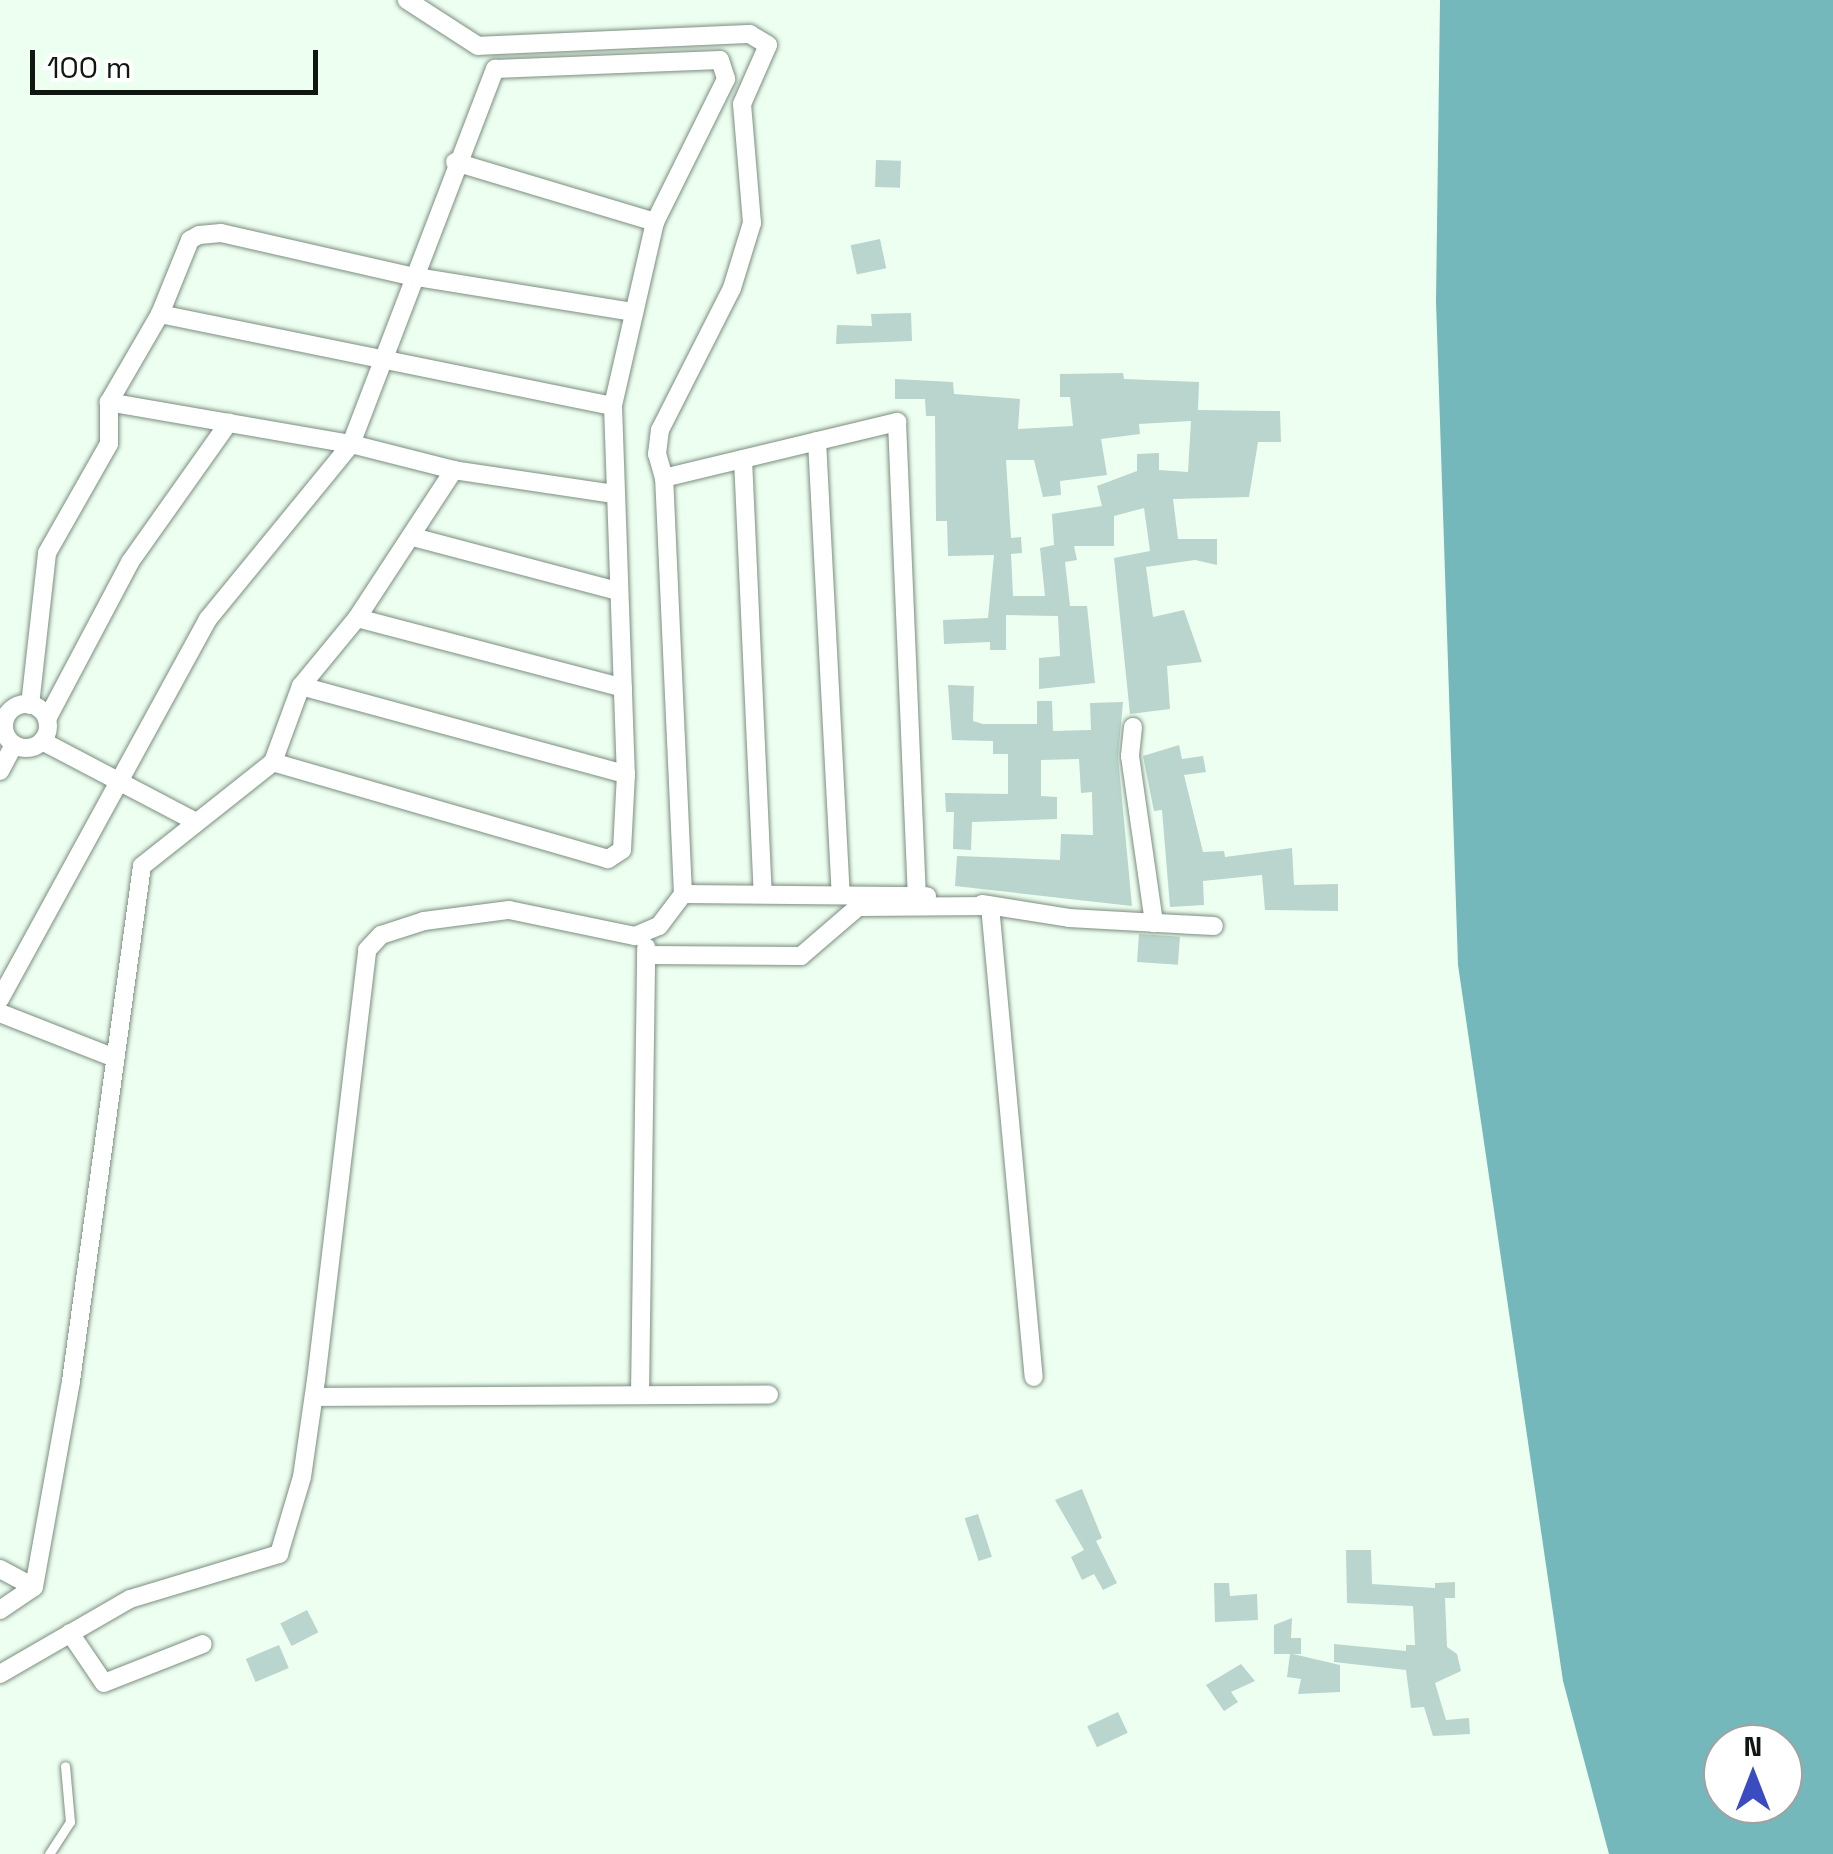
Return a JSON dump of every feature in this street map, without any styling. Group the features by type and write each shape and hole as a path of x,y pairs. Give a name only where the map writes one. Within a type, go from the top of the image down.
{"street":[{"path":"0,1674 142,1594 279,1554 302,1477 314,1397 366,950 381,936 424,921 509,910 634,936 660,926 683,894 664,478 657,454 660,430 732,288 752,223 742,104 768,44 764,37 478,46 407,0"},
{"path":"0,999 120,786 208,618 351,444 411,276 495,69 720,60 726,79 656,222 613,406 626,774 622,850 608,859 273,762"},
{"path":"455,162 656,222"},
{"path":"30,704 43,570 109,444 110,402 160,314 190,240 221,233 411,276 634,312"},
{"path":"160,314 613,406"},
{"path":"110,402 351,444 454,470 614,494"},
{"path":"42,741 47,719 130,562 228,422"},
{"path":"664,478 897,422 917,894"},
{"path":"817,441 841,894"},
{"path":"743,459 763,893"},
{"path":"0,1610 34,1588 71,1381 142,866 273,762 301,686 357,618 454,470"},
{"path":"413,537 618,591"},
{"path":"357,618 622,688"},
{"path":"301,686 626,774"},
{"path":"30,704 47,719"},
{"path":"14,745 2,727 15,707 30,704"},
{"path":"1133,726 1130,756 1154,923"},
{"path":"14,745 42,741 120,786 196,822"},
{"path":"0,770 14,745"},
{"path":"683,894 917,894 990,906 1214,926"},
{"path":"646,955 801,956 858,907 990,906"},
{"path":"990,906 1034,1376"},
{"path":"640,1396 646,931"},
{"path":"0,1013 115,1058"},
{"path":"314,1397 769,1395"},
{"path":"0,1569 34,1588"},
{"path":"70,1633 104,1683 204,1644"}],"lane":[{"path":"49,1854 70,1822 65,1766"}],"water":[{"path":"1440,0 1833,0 1833,1854 1609,1854 1563,1681 1458,965 1436,302"}],"building":[{"path":"876,160 901,161 900,188 875,187"},
{"path":"880,239 886,268 857,275 851,245"},
{"path":"911,313 912,341 836,344 837,325 872,326 871,314"},
{"path":"1123,373 1124,379 1199,382 1198,410 1280,411 1281,442 1258,442 1249,497 1173,499 1178,539 1217,539 1217,565 1195,560 1146,567 1153,617 1184,610 1202,662 1167,666 1170,709 1130,714 1114,558 1150,551 1144,508 1114,516 1114,546 1074,546 1077,560 1065,562 1070,606 1087,606 1095,683 1039,689 1039,658 1060,656 1058,616 1006,615 1006,650 990,650 990,642 944,644 943,620 988,618 994,555 948,556 947,521 936,521 935,416 926,416 925,399 895,399 895,379 953,382 954,394 1020,399 1018,429 1073,426 1070,397 1060,397 1060,374","holes":["1191,421 1188,472 1159,470 1159,453 1137,454 1137,471 1097,486 1102,506 1052,514 1054,545 1040,548 1045,596 1013,596 1011,554 1022,553 1021,537 1011,538 1006,460 1034,460 1043,497 1061,495 1060,481 1107,475 1101,439 1140,434 1139,424"]},
{"path":"948,685 974,686 973,721 983,724 1037,724 1037,701 1052,701 1053,731 1091,730 1090,703 1123,702 1118,757 1132,906 955,886 957,856 1060,860 1061,834 1093,835 1092,792 1081,793 1079,759 1041,760 1041,796 1057,797 1057,819 972,822 971,850 953,849 954,812 946,812 945,793 1008,794 1008,754 993,754 993,741 952,740"},
{"path":"1179,745 1182,759 1203,756 1206,772 1184,775 1203,852 1224,851 1225,857 1292,848 1294,885 1338,884 1338,911 1265,910 1262,875 1203,881 1204,905 1170,907 1162,810 1154,811 1143,756"},
{"path":"1139,934 1180,937 1178,965 1137,962"},
{"path":"1082,1489 1102,1538 1096,1541 1117,1583 1103,1590 1094,1574 1082,1580 1071,1557 1084,1550 1055,1500"},
{"path":"978,1514 992,1557 979,1561 965,1518"},
{"path":"1346,1550 1371,1550 1372,1584 1435,1588 1435,1583 1455,1582 1455,1598 1445,1598 1447,1647 1457,1654 1461,1671 1435,1683 1446,1720 1469,1718 1470,1734 1433,1736 1424,1707 1411,1708 1406,1670 1334,1662 1334,1644 1406,1651 1406,1645 1415,1645 1413,1606 1347,1603"},
{"path":"1214,1583 1229,1583 1230,1596 1257,1594 1258,1620 1215,1622"},
{"path":"307,1610 318,1632 292,1646 280,1624"},
{"path":"1292,1618 1291,1638 1301,1638 1301,1654 1293,1654 1340,1665 1340,1692 1298,1694 1301,1679 1287,1677 1290,1654 1274,1654 1274,1625"},
{"path":"279,1645 289,1668 256,1682 246,1659"},
{"path":"1241,1664 1255,1681 1231,1692 1238,1702 1224,1711 1206,1685"},
{"path":"1118,1712 1128,1733 1097,1747 1087,1726"}]}
